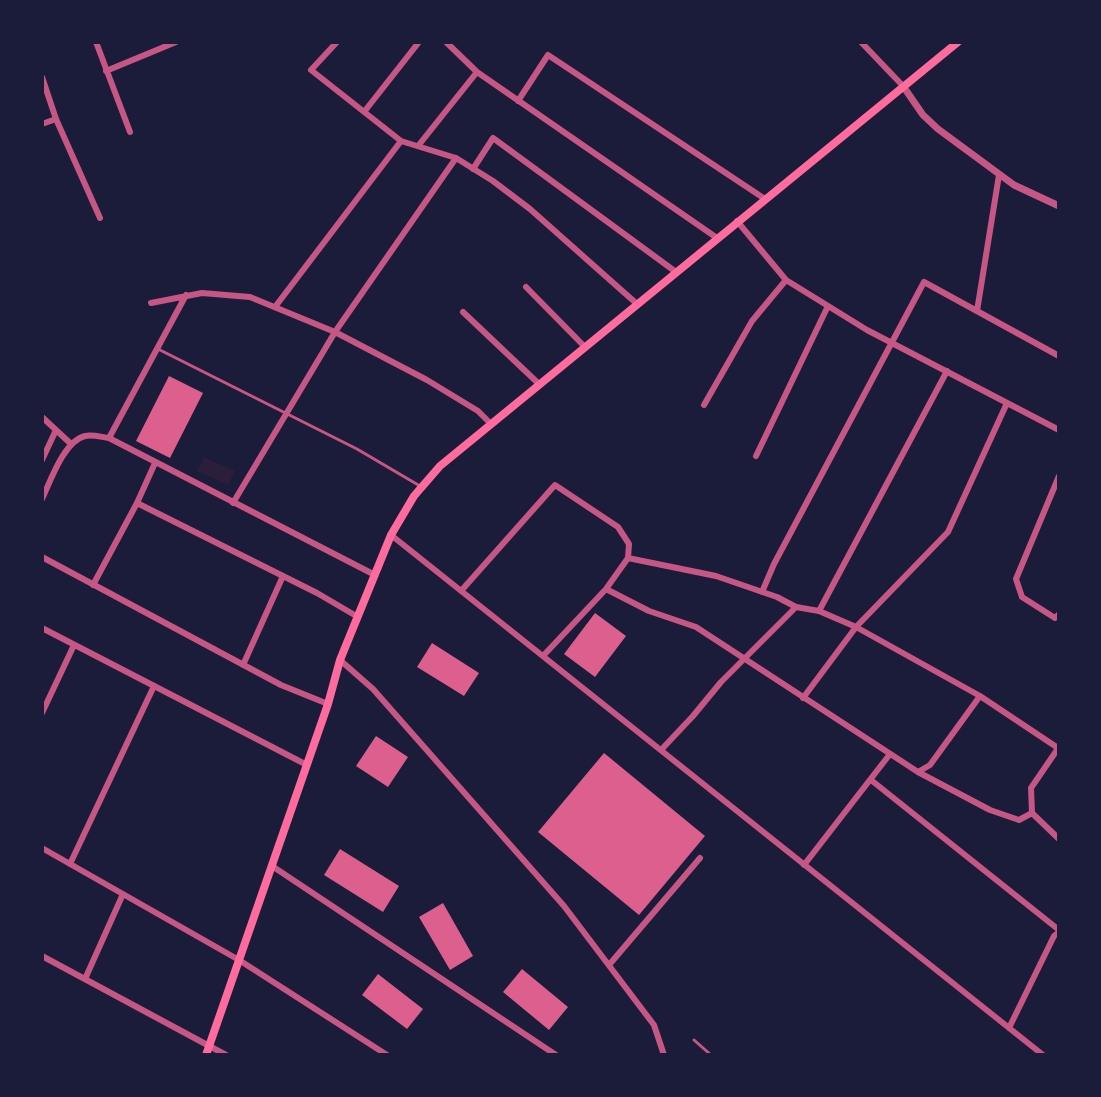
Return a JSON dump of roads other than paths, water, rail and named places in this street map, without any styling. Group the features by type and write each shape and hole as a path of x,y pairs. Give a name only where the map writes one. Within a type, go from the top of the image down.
{"main road":[{"path":"206,1055 328,704 340,660 391,535 404,510 440,466 958,42"}],"street":[{"path":"96,42 130,132"},
{"path":"106,71 176,42"},
{"path":"337,42 311,70 401,141 456,158 530,209 637,304"},
{"path":"364,112 419,42"},
{"path":"446,42 477,72 717,238"},
{"path":"861,42 903,87 923,115 999,175 1014,185 1059,206"},
{"path":"518,101 548,55 765,199"},
{"path":"418,146 477,72"},
{"path":"42,77 56,119 100,218"},
{"path":"42,124 56,119"},
{"path":"474,169 493,138 676,272"},
{"path":"275,307 401,141"},
{"path":"233,503 335,332 456,158"},
{"path":"977,311 999,175"},
{"path":"737,221 786,280 892,343 1059,430"},
{"path":"704,405 752,321 786,280"},
{"path":"762,592 774,564 924,282 1059,356"},
{"path":"526,287 585,346"},
{"path":"151,303 186,295 234,294 250,297 335,332 427,380 478,411 491,424"},
{"path":"109,438 186,295"},
{"path":"756,456 828,306"},
{"path":"463,312 539,384"},
{"path":"819,611 947,371"},
{"path":"803,698 856,627 948,532 1007,403"},
{"path":"42,417 70,443"},
{"path":"42,460 56,430"},
{"path":"42,499 70,443 85,435 109,438 375,575"},
{"path":"93,585 155,463"},
{"path":"1058,618 1022,597 1016,579 1059,477"},
{"path":"461,591 555,485 618,527 629,544 628,558 606,589 543,656"},
{"path":"137,502 317,592 358,616"},
{"path":"391,535 1043,1055"},
{"path":"42,557 281,685 328,704"},
{"path":"628,558 716,576 796,607 819,611 856,627 980,696 1059,748 1031,788 1032,813 1059,839"},
{"path":"243,665 283,576"},
{"path":"606,589 649,611 696,627 918,772 990,810 1019,820 1032,813"},
{"path":"661,750 721,682 796,607"},
{"path":"42,628 306,765"},
{"path":"42,713 74,645"},
{"path":"340,660 374,689 564,906 654,1025 664,1055"},
{"path":"70,864 154,686"},
{"path":"918,772 930,765 980,696"},
{"path":"804,865 890,754"},
{"path":"871,780 1059,931 1054,936 1009,1028"},
{"path":"42,848 239,960 387,1055"},
{"path":"609,965 700,858"},
{"path":"272,866 556,1055"},
{"path":"85,979 123,894"},
{"path":"42,956 226,1055"}],"lane":[{"path":"158,349 357,449 422,486"},
{"path":"694,1040 711,1055"}]}
